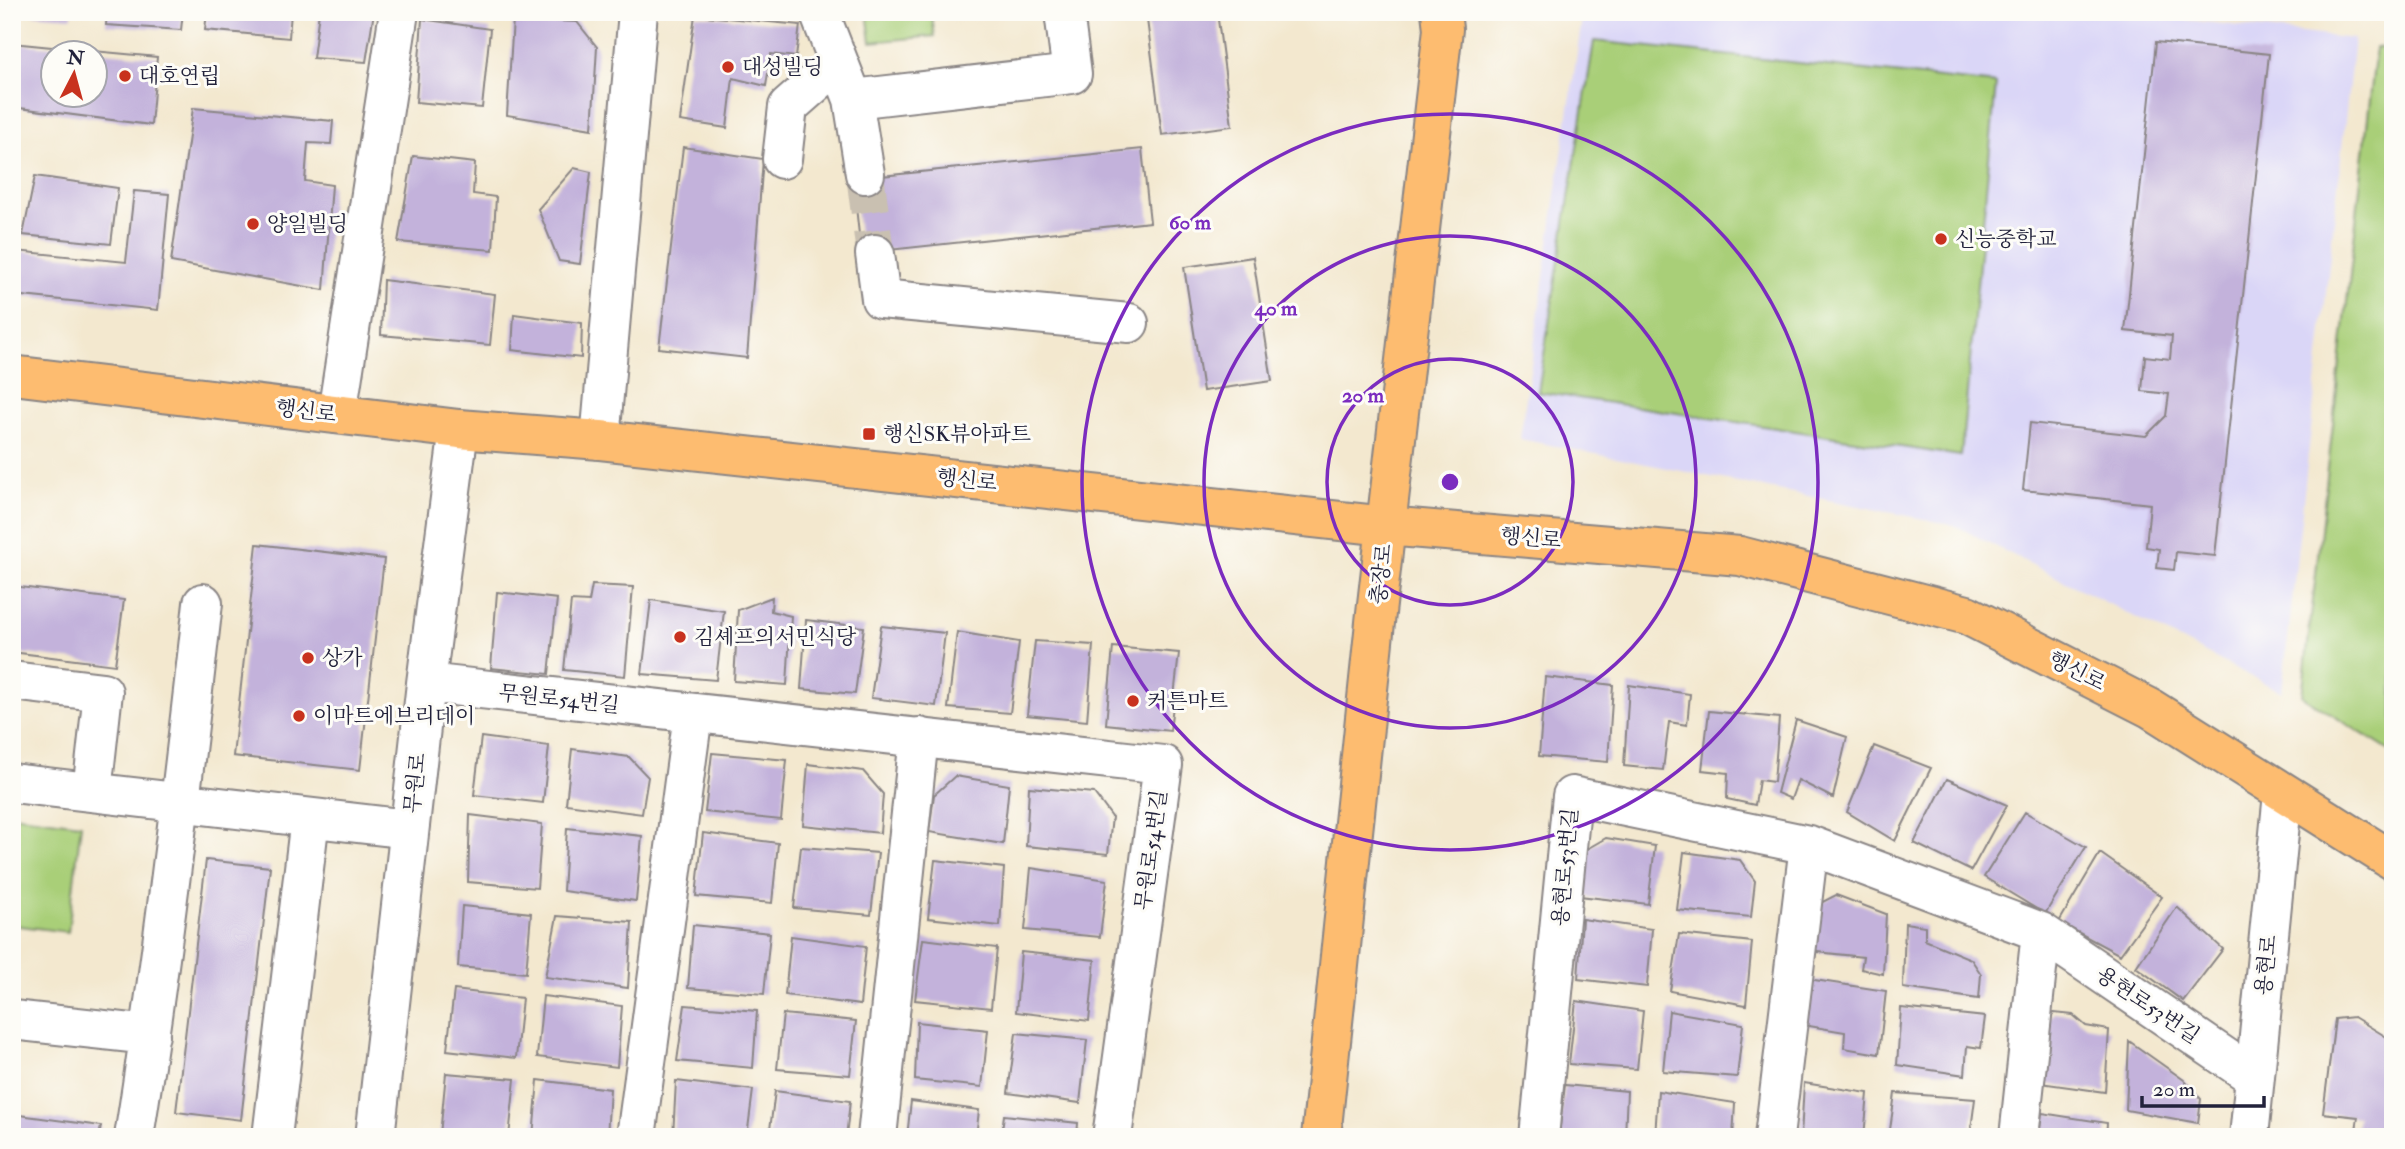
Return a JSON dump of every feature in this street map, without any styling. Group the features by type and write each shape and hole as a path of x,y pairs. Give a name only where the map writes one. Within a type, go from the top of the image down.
{"main road":[{"name":"충장로","path":"1321,1137 1386,526 1443,29 1441,12"},
{"name":"행신로","path":"12,375 459,429 600,440 1386,526 1740,556 1967,615 2150,708 2393,862"}],"street":[{"path":"337,414 398,12"},
{"path":"600,440 638,12"},
{"path":"819,12 853,99 865,174"},
{"path":"853,99 1072,74 1064,12"},
{"path":"782,159 788,107 838,63"},
{"path":"875,254 881,299 1129,323"},
{"name":"무원로","path":"375,1137 426,683 459,429"},
{"path":"134,1137 180,803 203,603"},
{"path":"12,681 103,692 92,792"},
{"name":"무원로54번길","path":"426,683 1163,765 1112,1137"},
{"path":"636,1137 693,713"},
{"path":"877,1137 919,737"},
{"path":"12,783 410,829"},
{"name":"용현로","path":"2249,1137 2283,793"},
{"name":"용현로53번길","path":"1539,1137 1572,796 1809,845 2041,932 2255,1077"},
{"path":"272,1137 310,818"},
{"path":"1774,1137 1809,845"},
{"path":"2019,1137 2041,932"},
{"path":"12,1020 150,1035"}],"shaded area":[{"name":"신능중학교","path":"1583,12 2118,12 2354,39 2282,692 1954,525 1520,439"}],"green space":[{"path":"867,12 931,12 935,36 871,42"},
{"path":"1594,41 1996,84 1961,456 1538,392"},
{"path":"2376,47 2393,50 2393,753 2302,696"},
{"path":"12,815 81,824 68,932 12,925"}],"building":[{"path":"72,12 72,17 28,14"},
{"path":"107,12 183,12 181,30 106,25"},
{"path":"207,12 291,12 289,38 205,30"},
{"path":"319,12 374,12 366,62 313,58"},
{"path":"1146,12 1217,12 1232,126 1162,135"},
{"name":"대성빌딩","path":"695,15 800,25 796,57 771,54 766,86 733,78 727,128 680,121"},
{"path":"422,19 490,29 482,108 416,102"},
{"path":"513,19 577,22 597,47 592,129 507,115"},
{"path":"2156,42 2269,54 2215,556 2176,552 2174,570 2157,568 2159,549 2146,547 2150,504 2023,490 2030,423 2146,436 2166,416 2169,394 2142,391 2145,356 2170,359 2172,336 2125,331"},
{"name":"대호연립","path":"12,43 38,46 38,108 108,108 108,52 157,57 151,125 12,107"},
{"name":"양일빌딩","path":"193,108 333,121 331,144 308,143 305,181 332,185 324,290 171,262"},
{"path":"683,147 763,159 747,358 659,348"},
{"path":"1142,149 1150,222 861,253 853,179"},
{"path":"413,156 475,163 473,194 496,197 493,250 398,242"},
{"path":"574,168 591,172 580,264 559,261 538,209"},
{"path":"35,176 118,188 111,244 23,235"},
{"path":"134,191 169,194 158,310 13,295 16,251 126,262"},
{"path":"1253,257 1272,381 1203,391 1184,267"},
{"path":"383,280 495,294 490,345 381,335"},
{"path":"514,314 582,323 581,358 512,350"},
{"name":"상가","path":"257,544 384,559 360,770 233,756"},
{"path":"592,585 633,587 625,676 564,670 571,601 589,602"},
{"path":"12,586 124,600 115,665 12,652"},
{"path":"497,592 557,599 549,674 491,668"},
{"path":"772,597 771,611 791,616 787,685 734,681 738,610"},
{"path":"651,600 724,611 716,680 642,674"},
{"path":"806,620 864,627 855,694 801,689"},
{"path":"881,626 945,633 936,706 871,698"},
{"path":"957,632 1019,642 1010,713 948,708"},
{"path":"1035,641 1093,645 1087,721 1027,715"},
{"path":"1113,647 1179,653 1170,731 1106,724"},
{"path":"1545,677 1613,685 1608,762 1539,756"},
{"path":"1629,685 1690,694 1687,725 1669,722 1663,770 1624,766"},
{"path":"1709,711 1779,718 1774,782 1759,780 1755,805 1727,799 1728,773 1702,770"},
{"path":"1796,720 1847,737 1833,798 1798,780 1791,799 1777,793"},
{"path":"481,737 549,746 543,803 474,795"},
{"path":"1874,746 1931,768 1895,841 1847,812"},
{"path":"572,749 629,757 648,777 642,814 566,804"},
{"path":"712,753 787,760 781,820 705,812"},
{"path":"808,764 863,771 883,794 880,833 803,825"},
{"path":"955,776 1009,785 1003,844 929,832 934,795"},
{"path":"1947,779 2007,805 1971,871 1914,843"},
{"path":"1029,787 1094,793 1112,817 1108,854 1026,846"},
{"path":"2025,812 2086,847 2045,914 1984,877"},
{"path":"470,815 542,824 537,888 468,882"},
{"path":"567,828 642,836 636,901 563,891"},
{"path":"703,833 778,843 772,903 696,896"},
{"path":"1606,838 1655,846 1648,904 1580,896 1585,850"},
{"path":"801,847 878,853 871,915 794,908"},
{"path":"1684,852 1740,860 1755,881 1751,917 1677,910"},
{"path":"2100,853 2162,897 2120,955 2059,922"},
{"path":"206,860 270,867 241,1120 176,1112"},
{"path":"935,860 1004,868 1000,926 928,918"},
{"path":"1031,868 1107,880 1100,937 1025,930"},
{"path":"1836,895 1886,914 1883,974 1861,969 1863,957 1808,951 1813,907"},
{"path":"462,906 531,913 526,973 458,967"},
{"path":"2177,907 2223,949 2183,1001 2136,967"},
{"path":"557,916 632,922 628,988 545,977"},
{"path":"1582,919 1652,929 1647,987 1578,979"},
{"path":"1905,923 1925,926 1925,940 1971,959 1981,974 1979,999 1903,988"},
{"path":"693,925 770,933 764,994 688,988"},
{"path":"1679,934 1752,942 1746,1005 1670,991"},
{"path":"791,936 866,946 860,1005 785,995"},
{"path":"923,939 997,948 991,1008 915,1000"},
{"path":"1021,952 1095,960 1089,1021 1016,1012"},
{"path":"1808,979 1886,991 1879,1054 1844,1048 1845,1032 1803,1025"},
{"path":"454,990 522,998 516,1058 447,1050"},
{"path":"543,996 622,1006 617,1067 537,1057"},
{"path":"1576,1001 1643,1011 1637,1069 1569,1064"},
{"path":"685,1005 757,1011 753,1068 677,1061"},
{"path":"1901,1008 1985,1017 1981,1048 1967,1046 1965,1075 1897,1065"},
{"path":"1669,1011 1743,1024 1737,1077 1663,1071"},
{"path":"2054,1013 2073,1015 2086,1026 2109,1030 2105,1092 2040,1083 2044,1022"},
{"path":"783,1014 856,1021 850,1075 777,1069"},
{"path":"2354,1017 2393,1041 2393,1137 2355,1137 2358,1117 2323,1113 2335,1019"},
{"path":"917,1022 988,1030 982,1087 915,1080"},
{"path":"1016,1033 1087,1040 1080,1103 1008,1093"},
{"path":"2129,1041 2184,1080 2201,1099 2198,1123 2126,1110"},
{"path":"446,1073 515,1079 509,1137 440,1135"},
{"path":"538,1080 610,1089 607,1137 533,1137"},
{"path":"676,1081 753,1090 747,1137 673,1137"},
{"path":"1804,1083 1868,1093 1864,1137 1801,1137"},
{"path":"1565,1085 1627,1091 1625,1137 1559,1135"},
{"path":"775,1091 850,1101 846,1137 769,1137"},
{"path":"1658,1091 1735,1103 1733,1137 1655,1137"},
{"path":"1895,1093 1975,1099 1970,1137 1889,1137"},
{"path":"911,1101 979,1110 976,1137 907,1137"},
{"path":"2042,1113 2107,1123 2106,1137 2039,1137"},
{"path":"12,1114 101,1126 99,1137 12,1137"},
{"path":"1004,1115 1078,1123 1077,1137 1001,1137"}],"tunnel":[{"path":"865,174 875,254"}],"place":[{"name":"대성빌딩","path":"728,67"},
{"name":"대호연립","path":"125,76"},
{"name":"양일빌딩","path":"253,224"},
{"name":"신능중학교","path":"1941,239"},
{"name":"행신SK뷰아파트","path":"869,434"},
{"name":"김셰프의서민식당","path":"680,637"},
{"name":"상가","path":"308,658"},
{"name":"커튼마트","path":"1133,701"},
{"name":"이마트에브리데이","path":"299,716"}]}
